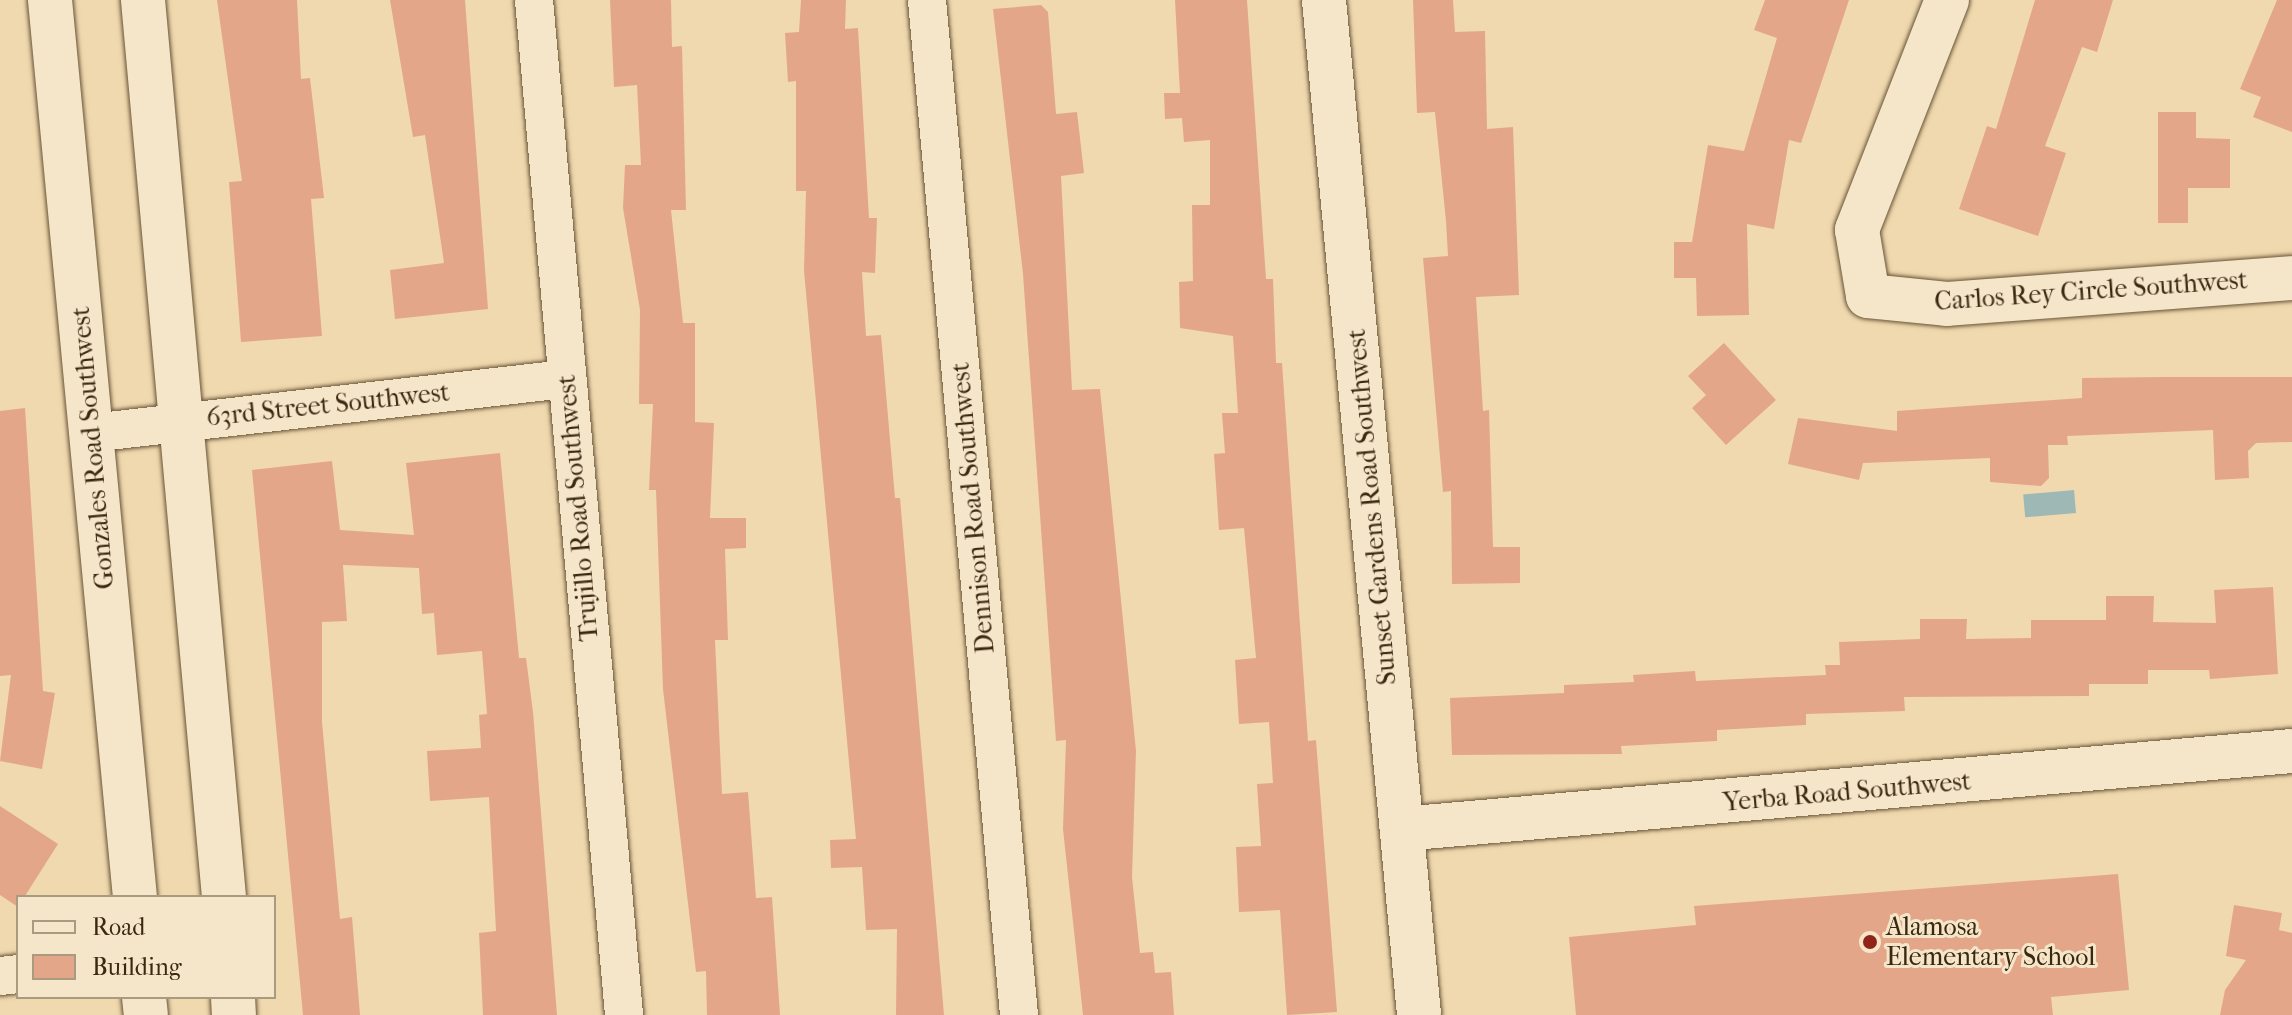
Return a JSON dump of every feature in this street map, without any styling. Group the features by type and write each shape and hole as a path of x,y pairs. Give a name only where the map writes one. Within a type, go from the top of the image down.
{"street":[{"name":"Gonzales Road Southwest","path":"50,0 135,895"},
{"path":"143,0 224,895"},
{"name":"Trujillo Road Southwest","path":"534,0 624,1015"},
{"name":"Dennison Road Southwest","path":"927,0 1019,1015"},
{"name":"Sunset Gardens Road Southwest","path":"1324,0 1419,1015"},
{"name":"Carlos Rey Circle Southwest","path":"1947,0 1857,230 1868,296 1947,304 2292,278"},
{"name":"63rd Street Southwest","path":"91,433 566,379"},
{"name":"Yerba Road Southwest","path":"1402,829 2292,751"}],"water":[{"path":"2074,490 2076,513 2025,517 2023,494"}],"building":[{"path":"217,0 297,0 301,79 310,78 324,198 311,199 322,336 241,342 229,182 242,181"},
{"path":"390,0 465,0 488,309 395,319 390,270 444,263 425,135 413,137"},
{"path":"610,0 671,0 672,47 682,46 686,210 671,210 683,323 695,323 695,422 714,423 710,518 746,518 746,548 725,549 728,640 715,640 722,794 748,792 756,898 772,897 780,1015 707,1015 706,971 696,972 663,689 656,490 649,490 653,404 639,404 640,310 623,208 625,165 641,165 637,85 614,87"},
{"path":"801,0 846,0 845,29 858,28 869,218 877,218 875,273 862,272 866,336 881,335 895,498 900,498 944,1015 896,1015 897,929 866,930 862,867 831,868 830,840 856,839 804,271 806,191 796,191 796,81 788,82 785,33 799,32"},
{"path":"1175,0 1247,0 1266,279 1273,279 1276,363 1282,363 1308,741 1316,740 1337,1012 1287,1015 1280,910 1239,912 1236,847 1261,846 1257,784 1273,783 1269,722 1239,724 1235,660 1256,658 1244,528 1219,530 1214,454 1225,453 1222,413 1238,413 1233,336 1180,328 1179,282 1193,281 1192,205 1210,205 1210,140 1184,142 1182,118 1165,119 1164,93 1180,93"},
{"path":"1413,0 1453,0 1455,32 1485,31 1487,129 1513,127 1519,295 1476,297 1483,411 1489,410 1493,547 1520,547 1520,583 1452,584 1451,491 1443,492 1423,258 1448,256 1446,221 1435,112 1417,113"},
{"path":"1765,0 1849,0 1801,143 1789,140 1774,229 1747,224 1749,315 1697,316 1696,278 1674,278 1674,242 1692,242 1708,145 1744,151 1777,38 1754,30"},
{"path":"2035,0 2113,0 2097,52 2082,47 2045,146 2066,153 2038,236 1959,209 1987,126 1996,129"},
{"path":"2277,0 2292,0 2292,132 2253,117 2261,97 2240,89"},
{"path":"1041,5 1048,12 1056,114 1077,112 1084,173 1061,176 1072,390 1100,389 1136,751 1132,877 1140,953 1153,952 1155,973 1171,972 1174,1015 1083,1015 1063,829 1066,740 1056,741 1023,274 993,9"},
{"path":"2158,112 2196,112 2196,138 2230,139 2230,188 2188,188 2188,223 2158,223"},
{"path":"1724,343 1776,400 1726,445 1692,408 1706,395 1688,376"},
{"path":"2292,377 2292,442 2256,443 2248,451 2249,478 2215,480 2213,430 2067,436 2068,445 2048,445 2049,478 2041,486 1990,482 1990,458 1863,463 1859,480 1788,464 1798,418 1897,431 1897,411 2082,398 2082,378"},
{"path":"25,408 43,691 55,693 42,769 0,761 11,675 0,676 0,411"},
{"path":"500,453 519,658 526,658 533,712 557,1015 483,1015 479,933 496,931 489,797 430,801 427,751 481,748 479,715 487,714 482,651 437,655 434,613 422,614 419,568 343,565 347,621 322,622 322,722 340,919 352,917 360,1015 303,1015 252,470 332,461 340,530 414,535 406,463"},
{"path":"2273,587 2278,674 2210,679 2209,670 2148,670 2148,684 2089,684 2089,696 1904,697 1905,711 1806,714 1806,725 1717,730 1717,741 1621,746 1622,754 1452,755 1450,698 1564,693 1564,685 1634,682 1633,675 1695,671 1696,681 1826,675 1825,665 1840,665 1839,642 1920,639 1920,619 1967,619 1966,639 2031,638 2031,620 2106,620 2106,596 2154,596 2153,622 2216,623 2214,590"},
{"path":"0,806 58,844 26,895 16,895 16,906 0,895"},
{"path":"2118,874 2129,990 2051,997 2053,1015 1576,1015 1569,937 1696,925 1694,906"},
{"path":"2234,905 2282,913 2279,930 2292,933 2292,1015 2220,1015 2225,990 2246,960 2226,956"}],"place":[{"name":"Alamosa Elementary School","path":"1870,942"}]}
